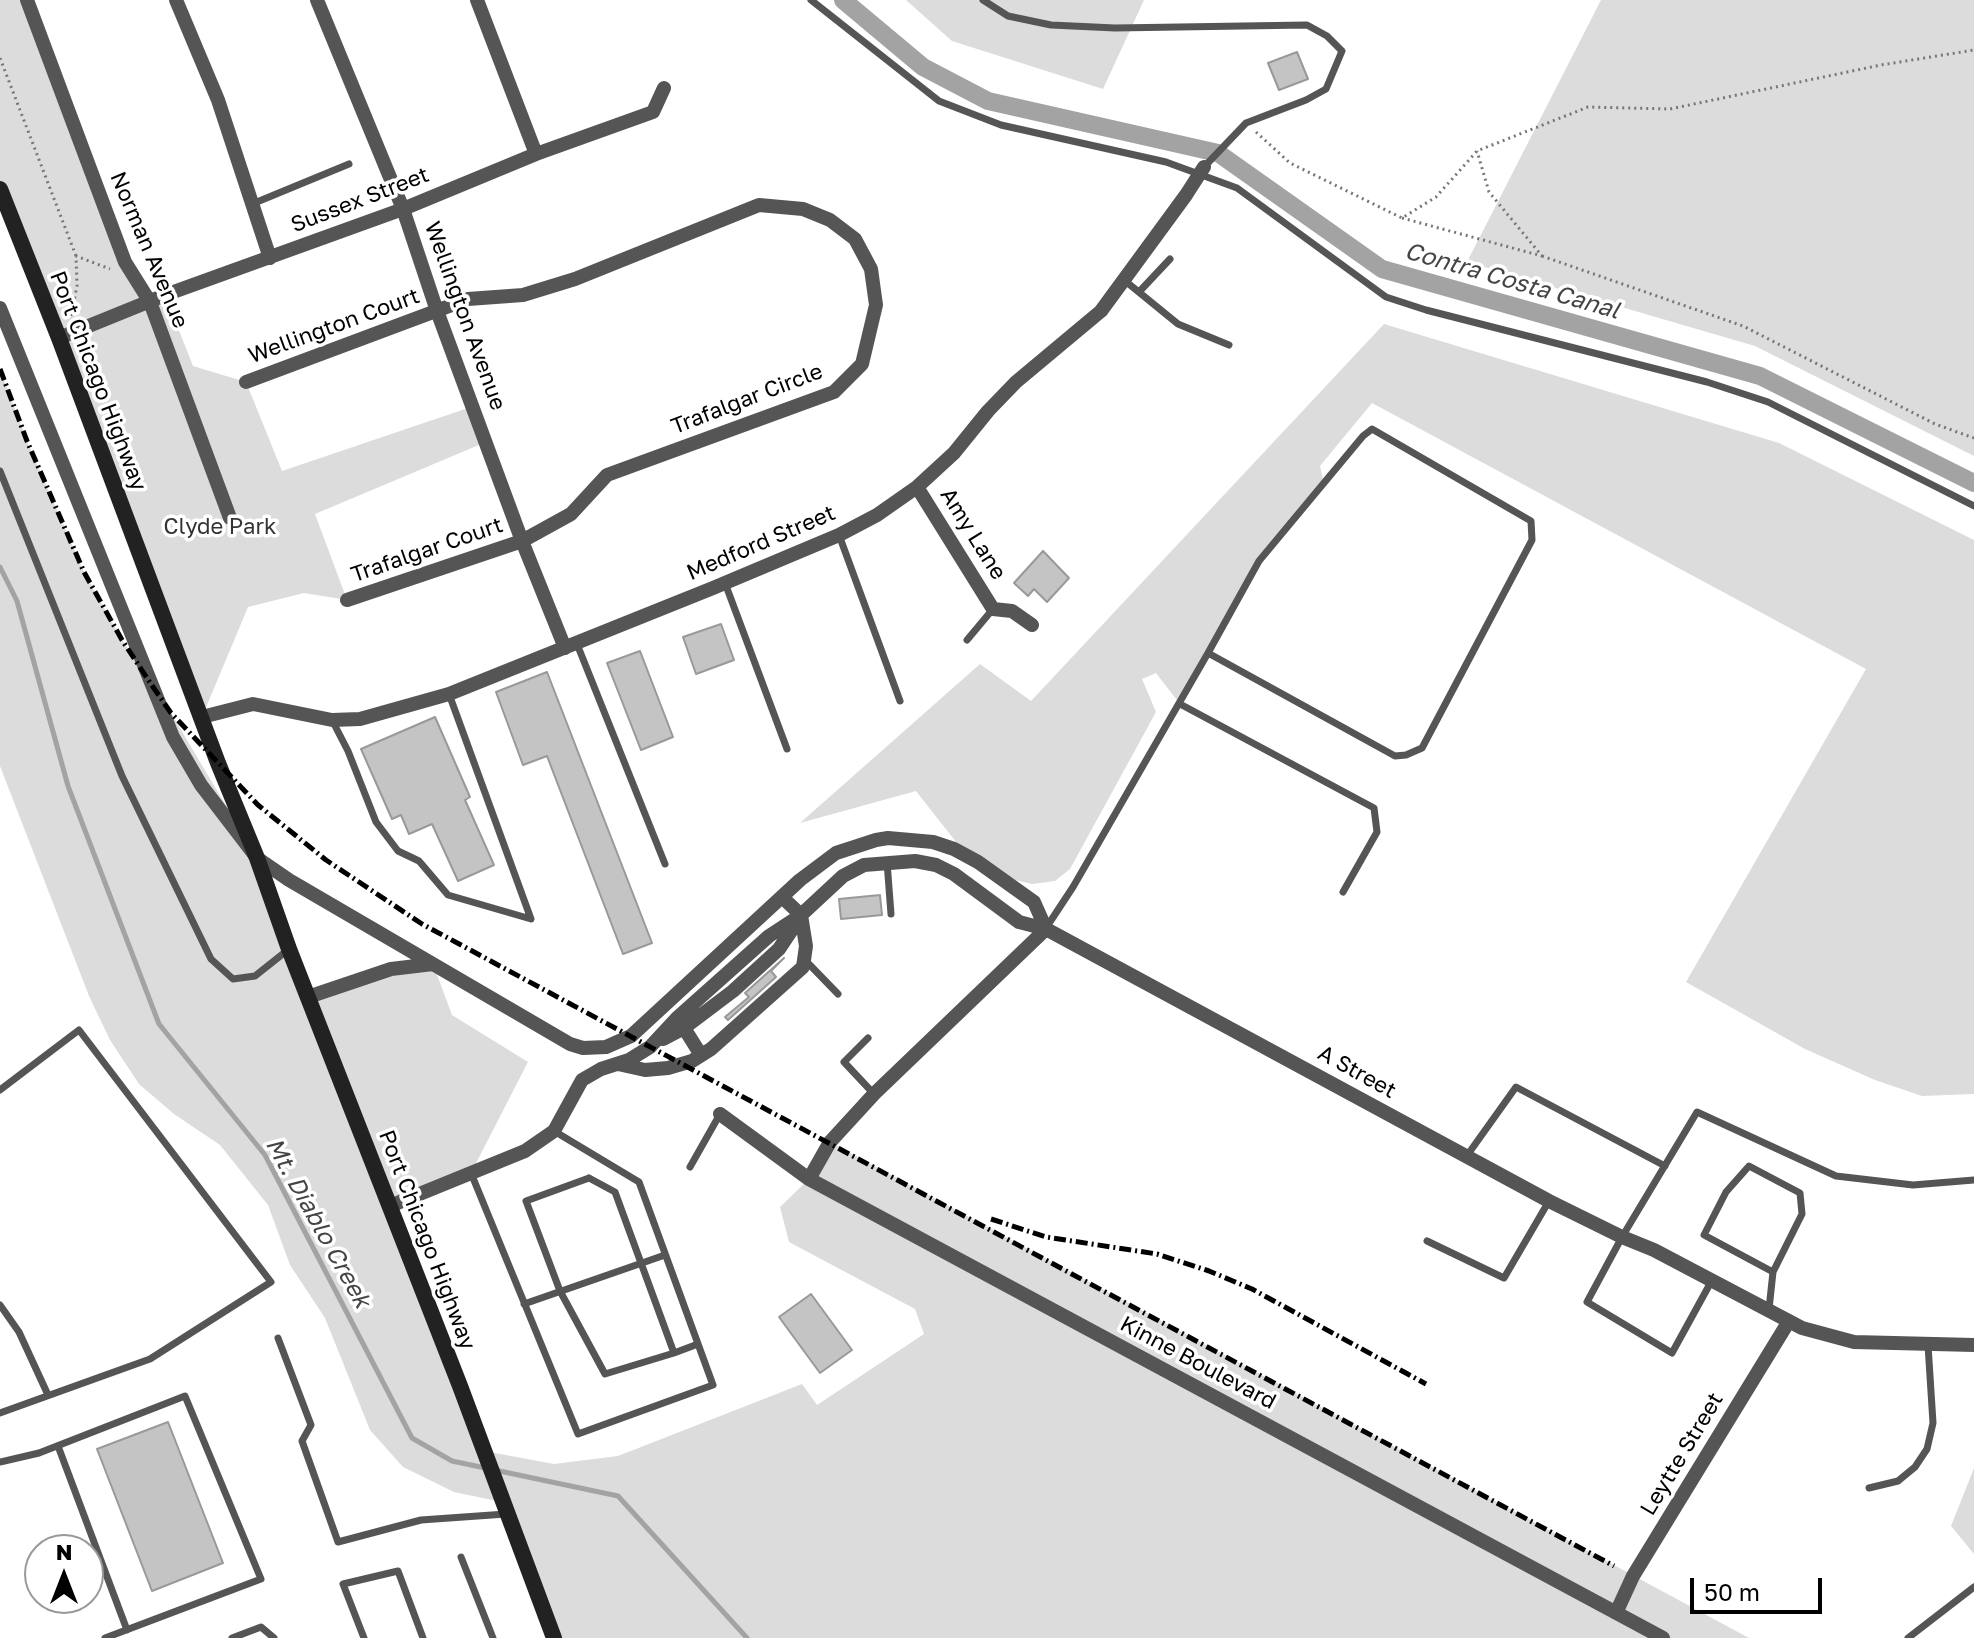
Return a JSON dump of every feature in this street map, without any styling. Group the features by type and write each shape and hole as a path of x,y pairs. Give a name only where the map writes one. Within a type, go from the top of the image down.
{"street":[{"name":"Norman Avenue","path":"27,0 125,262 146,296 230,518"},
{"path":"176,0 218,100 270,258"},
{"name":"Wellington Avenue","path":"317,0 403,209 437,311 522,541 571,646"},
{"path":"477,0 536,154"},
{"name":"Sussex Street","path":"63,336 146,296 270,258 403,209 536,154 653,112 664,88"},
{"name":"Medford Street","path":"202,717 253,704 332,720 360,719 449,694 725,583 839,535 877,515 917,487 954,453 1016,382 1101,311 1202,170"},
{"name":"Port Chicago Highway","path":"0,189 63,336 289,949 554,1638"},
{"name":"Trafalgar Circle","path":"437,311 468,299 523,295 575,279 759,205 803,209 830,220 855,239 871,269 876,305 862,364 834,392 607,475 571,514 522,541"},
{"name":"Port Chicago Highway","path":"0,308 173,737 201,785 257,858"},
{"name":"Wellington Court","path":"246,382 437,311"},
{"name":"Amy Lane","path":"917,487 993,609 1012,611 1032,625"},
{"name":"Trafalgar Court","path":"347,600 522,541"},
{"path":"257,858 289,880 570,1044 583,1048 606,1047 631,1036 800,880 836,853 888,838 933,842 978,862 1034,902 1046,929 874,1094 830,1142 809,1179"},
{"name":"A Street","path":"801,915 843,876 864,865 915,861 936,865 954,874 1019,922 1046,929 1549,1201 1654,1250 1802,1328 1854,1342 1974,1345"},
{"path":"617,1064 645,1070 692,1061 803,967 806,960 801,915 782,897"},
{"path":"650,1047 769,936 801,915"},
{"path":"390,1206 525,1151 554,1131 582,1080 601,1069 629,1060 684,1028 733,991 779,949 801,915"},
{"path":"308,997 391,969 433,964"},
{"path":"656,1015 668,1028"},
{"path":"684,1028 701,1055"},
{"name":"Kinne Boulevard","path":"720,1114 809,1179 1663,1638"},
{"name":"Leytte Street","path":"1616,1613 1633,1576 1789,1321"}],"lane":[{"path":"811,0 939,101 1001,125 1202,170 1237,188 1386,297 1707,382 1768,402 1974,506"},
{"path":"983,0 1008,16 1051,25 1115,28 1307,25 1327,36 1342,51 1326,89 1246,123 1202,170"},
{"path":"252,204 349,164"},
{"path":"1139,292 1170,259"},
{"path":"1124,280 1178,324 1229,345"},
{"path":"1046,929 1180,704 1208,653 1259,561 1363,436 1372,429 1531,521 1532,540 1422,748 1395,756 1208,653"},
{"path":"0,471 122,776 211,959 233,979 255,976 289,949"},
{"path":"839,535 900,701"},
{"path":"725,583 787,749"},
{"path":"967,640 993,609"},
{"path":"571,646 665,864"},
{"path":"332,720 348,751 376,822 398,851 419,861 448,895 531,919 449,694"},
{"path":"1180,704 1374,808 1377,832 1343,892"},
{"path":"887,862 891,914"},
{"path":"806,960 838,994"},
{"path":"0,1090 79,1030 271,1282 150,1359 0,1413"},
{"path":"868,1038 844,1062 874,1094"},
{"path":"1466,1157 1516,1087 1665,1166"},
{"path":"1711,1282 1672,1353 1587,1302 1697,1112 1836,1176 1913,1185 1974,1180"},
{"path":"690,1167 720,1114"},
{"path":"471,1173 578,1434 713,1385 639,1182 554,1131"},
{"path":"1768,1311 1773,1272 1802,1214 1800,1193 1749,1166 1726,1192 1704,1235 1773,1272"},
{"path":"674,1353 615,1192 589,1178 526,1201 560,1291 605,1374 674,1353 698,1344"},
{"path":"1427,1241 1504,1278 1549,1201"},
{"path":"524,1304 665,1255"},
{"path":"0,1305 19,1332 48,1395"},
{"path":"278,1338 311,1425 302,1441 338,1542 421,1520 506,1514"},
{"path":"1869,1488 1898,1481 1915,1467 1927,1449 1933,1423 1928,1345"},
{"path":"0,1462 58,1446 185,1396 261,1579 105,1638"},
{"path":"58,1446 127,1630"},
{"path":"461,1557 493,1638"},
{"path":"364,1638 343,1584 398,1571 423,1638"},
{"path":"1908,1638 1974,1587"},
{"path":"232,1638 261,1627 274,1638"}],"path":[{"path":"1402,218 1436,197 1477,151 1588,107 1670,109 1881,65 1974,50"},
{"path":"0,58 76,256 77,286 63,336"},
{"path":"1246,123 1290,163 1402,218 1542,256 1743,326 1935,424 1974,438"},
{"path":"1477,151 1489,192 1542,256"},
{"path":"76,256 110,269 146,296"}],"green space":[{"name":"Clyde Park","path":"0,0 27,0 125,262 149,302 165,295 193,366 246,382 282,471 474,406 486,442 315,514 347,600 304,593 248,607 202,717 0,189"},
{"path":"906,0 1144,0 1103,89 952,41"},
{"path":"1601,0 1974,0 1974,456 1755,346 1467,262"},
{"path":"1384,324 1779,443 1974,540 1974,1094 1922,1096 1875,1080 1805,1049 1686,982 1866,669 1372,403 1320,466 1324,484 1259,561 1180,704 1156,673 1142,679 1156,712 1070,869 1055,881 1032,884 1015,880 956,842 916,791 800,823 980,664 1031,701"},
{"path":"0,369 27,441 84,572 122,640 171,713 257,858 308,997 433,964 452,1015 528,1062 471,1173 390,1207 484,1451 554,1464 618,1456 802,1384 817,1405 924,1334 915,1309 789,1242 780,1207 809,1179 830,1142 1749,1638 554,1638 502,1502 454,1492 403,1467 370,1430 325,1318 290,1265 268,1205 220,1145 174,1114 139,1084 110,1040 89,996 0,766"},
{"path":"1974,1468 1974,1554 1951,1526"}],"building":[{"path":"1297,52 1308,79 1279,90 1268,63"},
{"path":"1043,551 1069,578 1047,602 1034,589 1028,596 1014,583"},
{"path":"721,624 734,660 696,674 683,637"},
{"path":"640,651 673,737 641,750 607,663"},
{"path":"547,672 652,943 623,954 547,756 523,765 496,692"},
{"path":"435,717 470,797 465,800 494,865 458,881 432,824 409,834 401,815 392,819 361,749"},
{"path":"880,895 882,915 841,919 839,899"},
{"path":"784,958 771,971 776,977 728,1020 725,1017 749,997 745,993"},
{"path":"811,1294 852,1350 820,1373 779,1317"},
{"path":"168,1422 223,1563 152,1591 97,1449"}],"waterway":[{"name":"Contra Costa Canal","path":"843,0 923,67 988,101 1218,153 1382,269 1760,376 1974,483"},
{"name":"Mt. Diablo Creek","path":"0,567 17,601 68,786 159,1024 265,1155 412,1438 452,1461 618,1496 747,1638"}],"railway":[{"path":"0,369 27,441 84,572 151,684 171,713 258,805 326,860 422,924 1614,1566"},
{"path":"991,1219 1046,1237 1157,1254 1209,1271 1252,1289 1426,1384"}]}
